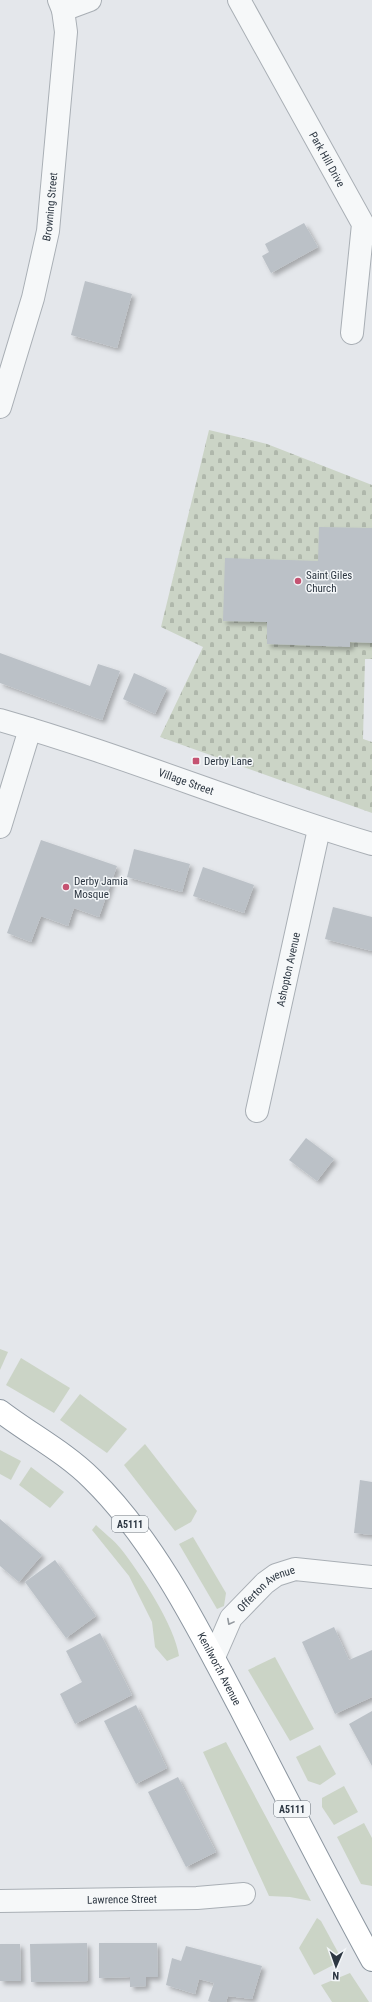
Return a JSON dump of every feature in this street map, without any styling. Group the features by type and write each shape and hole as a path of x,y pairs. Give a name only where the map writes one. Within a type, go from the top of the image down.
{"highway":[{"name":"Kenilworth Avenue","path":"4,1416 34,1433 92,1479 132,1525 171,1582 214,1658 372,1960"}],"street":[{"path":"61,5 90,0"},
{"name":"Park Hill Drive","path":"239,0 363,224 352,332"},
{"name":"Browning Street","path":"0,408 34,298 48,231 66,32 61,5"},
{"name":"Village Street","path":"0,720 118,757 319,829 372,844"},
{"path":"0,827 30,729"},
{"name":"Ashopton Avenue","path":"257,1111 319,829"},
{"name":"Offerton Avenue","path":"214,1658 231,1618 265,1583 276,1575 295,1570 372,1577"},
{"name":"Lawrence Street","path":"0,1901 197,1898 244,1894"}],"green space":[{"path":"209,430 267,444 372,485 372,659 365,659 363,739 372,742 372,813 160,737 203,647 161,627"},
{"path":"0,1349 8,1352 0,1370"},
{"path":"21,1358 70,1388 54,1413 6,1385"},
{"path":"80,1394 127,1429 107,1453 60,1420"},
{"path":"145,1444 197,1511 191,1522 175,1531 124,1465"},
{"path":"0,1450 21,1461 11,1480 0,1474"},
{"path":"31,1467 64,1492 50,1508 19,1485"},
{"path":"96,1525 121,1549 147,1585 171,1630 179,1656 167,1661 155,1647 152,1622 129,1576 92,1530"},
{"path":"193,1537 226,1593 224,1606 217,1609 179,1544"},
{"path":"275,1657 314,1729 290,1741 248,1670"},
{"path":"226,1742 311,1901 290,1897 269,1896 203,1752"},
{"path":"320,1745 336,1774 320,1785 308,1781 296,1757"},
{"path":"344,1786 358,1812 334,1825 322,1807 322,1798"},
{"path":"364,1823 372,1838 372,1886 361,1884 337,1837"},
{"path":"317,1918 321,1921 340,1956 339,1962 314,1975 299,1948"},
{"path":"350,1973 369,2002 332,2002 321,1985"}],"building":[{"path":"304,223 318,247 271,273 262,256 269,252 265,244"},
{"path":"85,281 132,294 117,348 71,335"},
{"name":"Saint Giles Church","path":"319,527 372,528 372,643 350,642 350,647 267,644 267,622 223,621 225,558 318,561"},
{"path":"0,653 90,686 98,664 120,671 102,720 0,683"},
{"path":"134,673 167,688 155,714 123,699"},
{"name":"Derby Jamia Mosque","path":"41,840 117,866 99,917 74,908 68,926 41,916 31,942 7,933"},
{"path":"134,849 190,864 182,892 127,877"},
{"path":"203,867 254,885 244,913 193,896"},
{"path":"333,907 372,917 372,951 325,939"},
{"path":"306,1138 334,1159 317,1181 289,1160"},
{"path":"360,1480 372,1482 372,1535 354,1533"},
{"path":"0,1519 42,1555 19,1582 0,1566"},
{"path":"55,1560 96,1616 66,1638 25,1582"},
{"path":"334,1627 349,1660 372,1650 372,1697 335,1714 302,1642"},
{"path":"100,1633 132,1695 75,1724 60,1694 82,1682 66,1651"},
{"path":"136,1705 167,1768 136,1784 104,1721"},
{"path":"372,1711 372,1766 349,1724"},
{"path":"178,1777 216,1852 186,1867 148,1792"},
{"path":"87,1943 88,1981 31,1982 30,1944"},
{"path":"99,1943 157,1943 158,1977 146,1977 146,1986 130,1987 130,1977 99,1978"},
{"path":"0,1944 20,1944 21,1981 0,1981"},
{"path":"186,1946 262,1966 252,1999 228,1996 226,2002 208,2001 214,1983 199,1979 195,1994 166,1985 172,1958 181,1961"}],"place":[{"name":"Saint Giles Church","path":"298,581"},
{"name":"Derby Lane","path":"196,761"},
{"name":"Derby Jamia Mosque","path":"66,887"}]}
